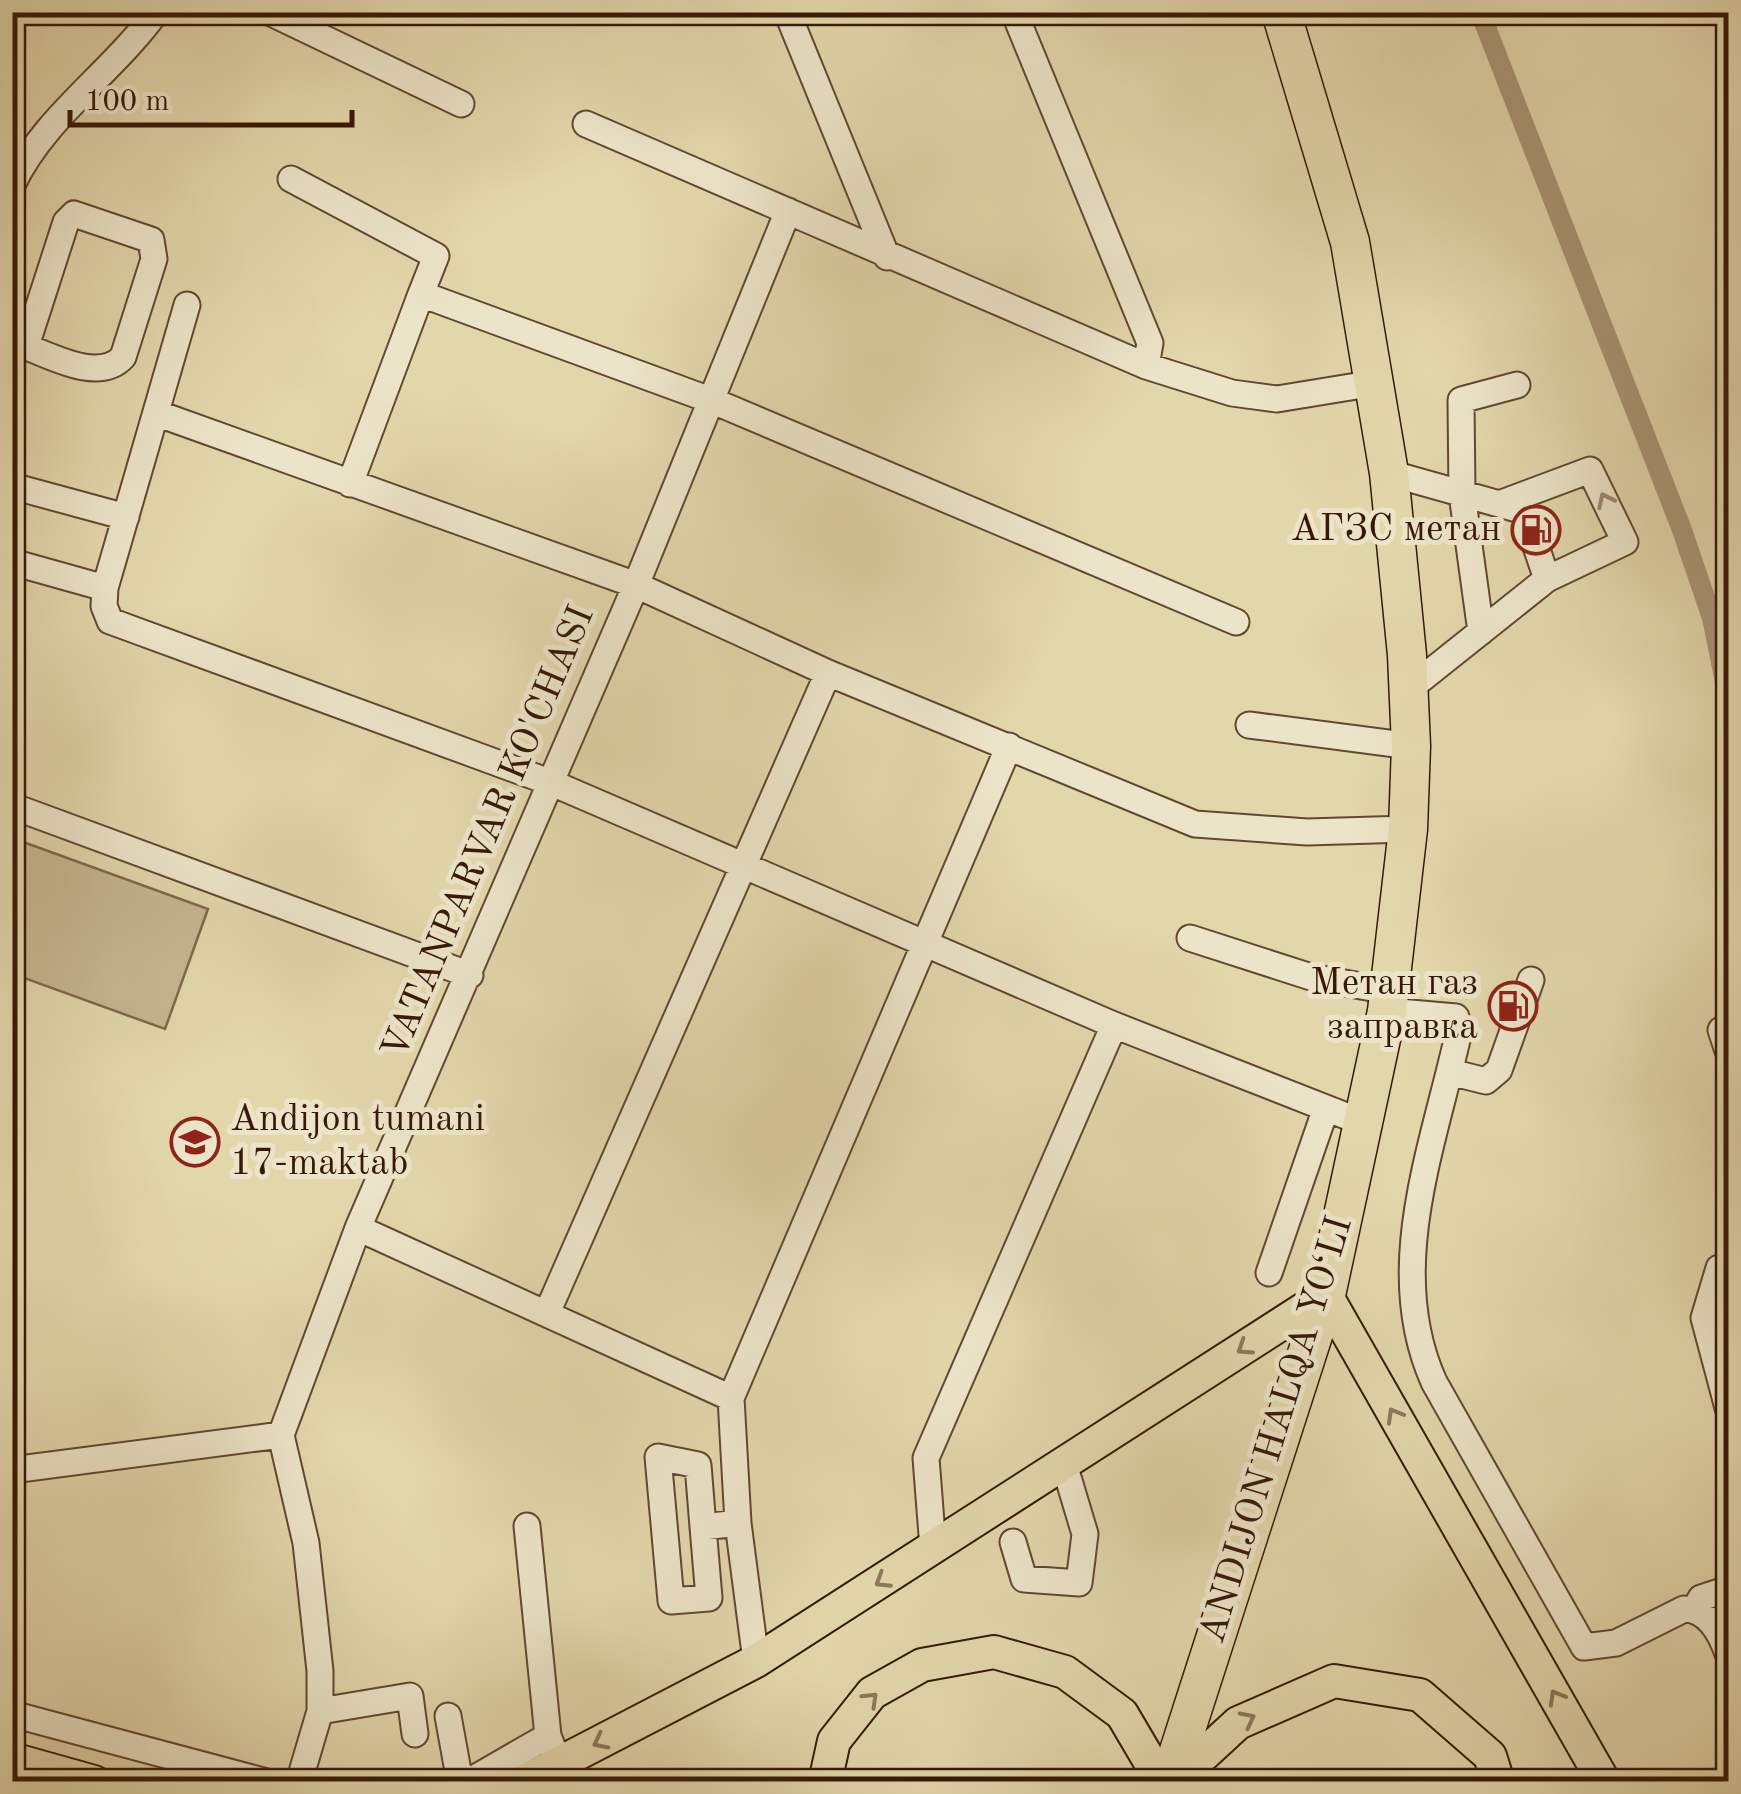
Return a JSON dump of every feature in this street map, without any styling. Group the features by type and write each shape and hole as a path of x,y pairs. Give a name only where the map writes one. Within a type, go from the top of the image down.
{"highway":[{"name":"ANDIJON HALQA YO‘LI","path":"1168,1782 1326,1295 1388,1001 1408,829 1409,690 1389,473 1375,382 1350,242 1323,140 1281,12"}],"main road":[{"path":"523,1782 554,1749 756,1660 1326,1295 1604,1782"},
{"path":"825,1782 834,1742 872,1693 922,1665 994,1652 1064,1672 1122,1714 1168,1782 1238,1723 1334,1681 1420,1696 1490,1756 1498,1782"},
{"path":"12,1759 94,1782"}],"street":[{"path":"12,185 29,150 128,51 156,12"},
{"path":"269,12 461,104"},
{"path":"787,12 887,257"},
{"path":"1014,12 1150,343 1146,366"},
{"path":"586,124 1146,366 1232,393 1277,399 1375,382"},
{"path":"292,179 436,256 350,484"},
{"name":"VATANPARVAR KO'CHASI","path":"280,1435 358,1228 714,402 788,211"},
{"path":"74,214 152,240 154,259 123,357 113,368 98,371 19,344 66,222 74,214"},
{"path":"421,294 714,402 1236,622"},
{"path":"186,305 105,588 104,606 110,621 552,783 1114,1025 1364,1123"},
{"path":"1481,632 1462,494 1460,400 1517,386"},
{"path":"156,414 636,585 828,673 1195,824 1307,832 1408,829"},
{"path":"1409,690 1548,579 1625,542 1590,470 1500,504"},
{"path":"1389,473 1524,511 1548,579"},
{"path":"12,486 126,517"},
{"path":"12,562 105,588"},
{"path":"547,1312 828,673"},
{"path":"1248,725 1411,746"},
{"path":"756,1660 738,1522 731,1398 928,946 1009,746"},
{"path":"12,806 470,975"},
{"path":"1190,938 1388,1001 1456,1017 1459,1031 1419,1202 1409,1270 1422,1356 1584,1647 1616,1643 1684,1609 1695,1609 1705,1615 1728,1654"},
{"path":"1450,1072 1486,1081 1500,1070 1531,980"},
{"path":"934,1548 926,1458 1114,1025"},
{"path":"1269,1274 1326,1108"},
{"path":"358,1228 731,1398"},
{"path":"1728,1265 1719,1268 1704,1318 1728,1408"},
{"path":"12,1470 280,1435 306,1542 320,1711 299,1782"},
{"path":"658,1457 698,1465 703,1527 709,1598 671,1601 658,1457"},
{"path":"1013,1542 1024,1578 1078,1583 1085,1534 1064,1464"},
{"path":"703,1527 738,1522"},
{"path":"448,1716 464,1782 554,1749 526,1526"},
{"path":"1695,1609 1701,1598 1728,1589"},
{"path":"320,1711 410,1696 416,1734"},
{"path":"12,1714 267,1782"}],"shaded area":[{"path":"15,839 208,909 165,1029 13,974"}],"waterway":[{"path":"1480,12 1682,530 1712,618 1728,697"}],"place":[{"name":"АГЗС метан","path":"1536,530"},
{"name":"Метан газ заправка","path":"1513,1006"},
{"name":"Andijon tumani 17-maktab","path":"195,1142"}]}
